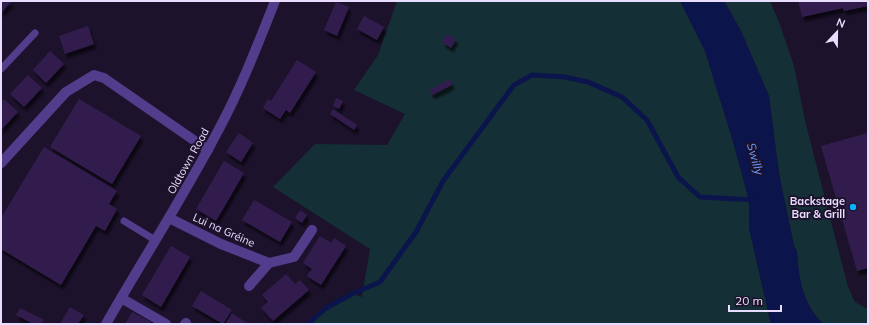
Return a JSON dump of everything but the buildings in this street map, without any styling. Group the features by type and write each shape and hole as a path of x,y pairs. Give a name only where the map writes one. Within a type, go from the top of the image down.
{"street":[{"name":"Oldtown Road","path":"106,324 208,150 234,100 275,1"},
{"path":"1,163 66,92 94,75 104,78 208,150"},
{"name":"Lui na Gréine","path":"169,218 221,244 270,263"},
{"path":"249,286 270,263 294,257 312,230"},
{"path":"121,298 166,324"}],"lane":[{"path":"1,69 35,33"},
{"path":"124,222 155,240"}],"green space":[{"path":"397,1 680,1 705,51 732,138 749,200 749,228 771,324 308,324 326,308 352,294 362,297 370,249 273,187 315,144 387,145 405,114 354,90 378,55"},
{"path":"724,1 770,1 794,66 806,125 848,287 855,302 868,309 868,324 823,324 809,305 799,275 797,254 779,174 769,96 741,31"}],"water":[{"name":"Swilly","path":"680,1 724,1 741,31 769,96 779,174 794,246 797,251 803,290 810,308 823,324 771,324 749,228 749,200 732,138 705,51"}],"waterway":[{"path":"308,324 326,308 352,294 380,282 416,232 443,181 514,85 532,75 565,77 588,82 622,97 647,120 678,177 700,197 754,200"}],"place":[{"name":"Backstage Bar & Grill","path":"853,207"}]}
